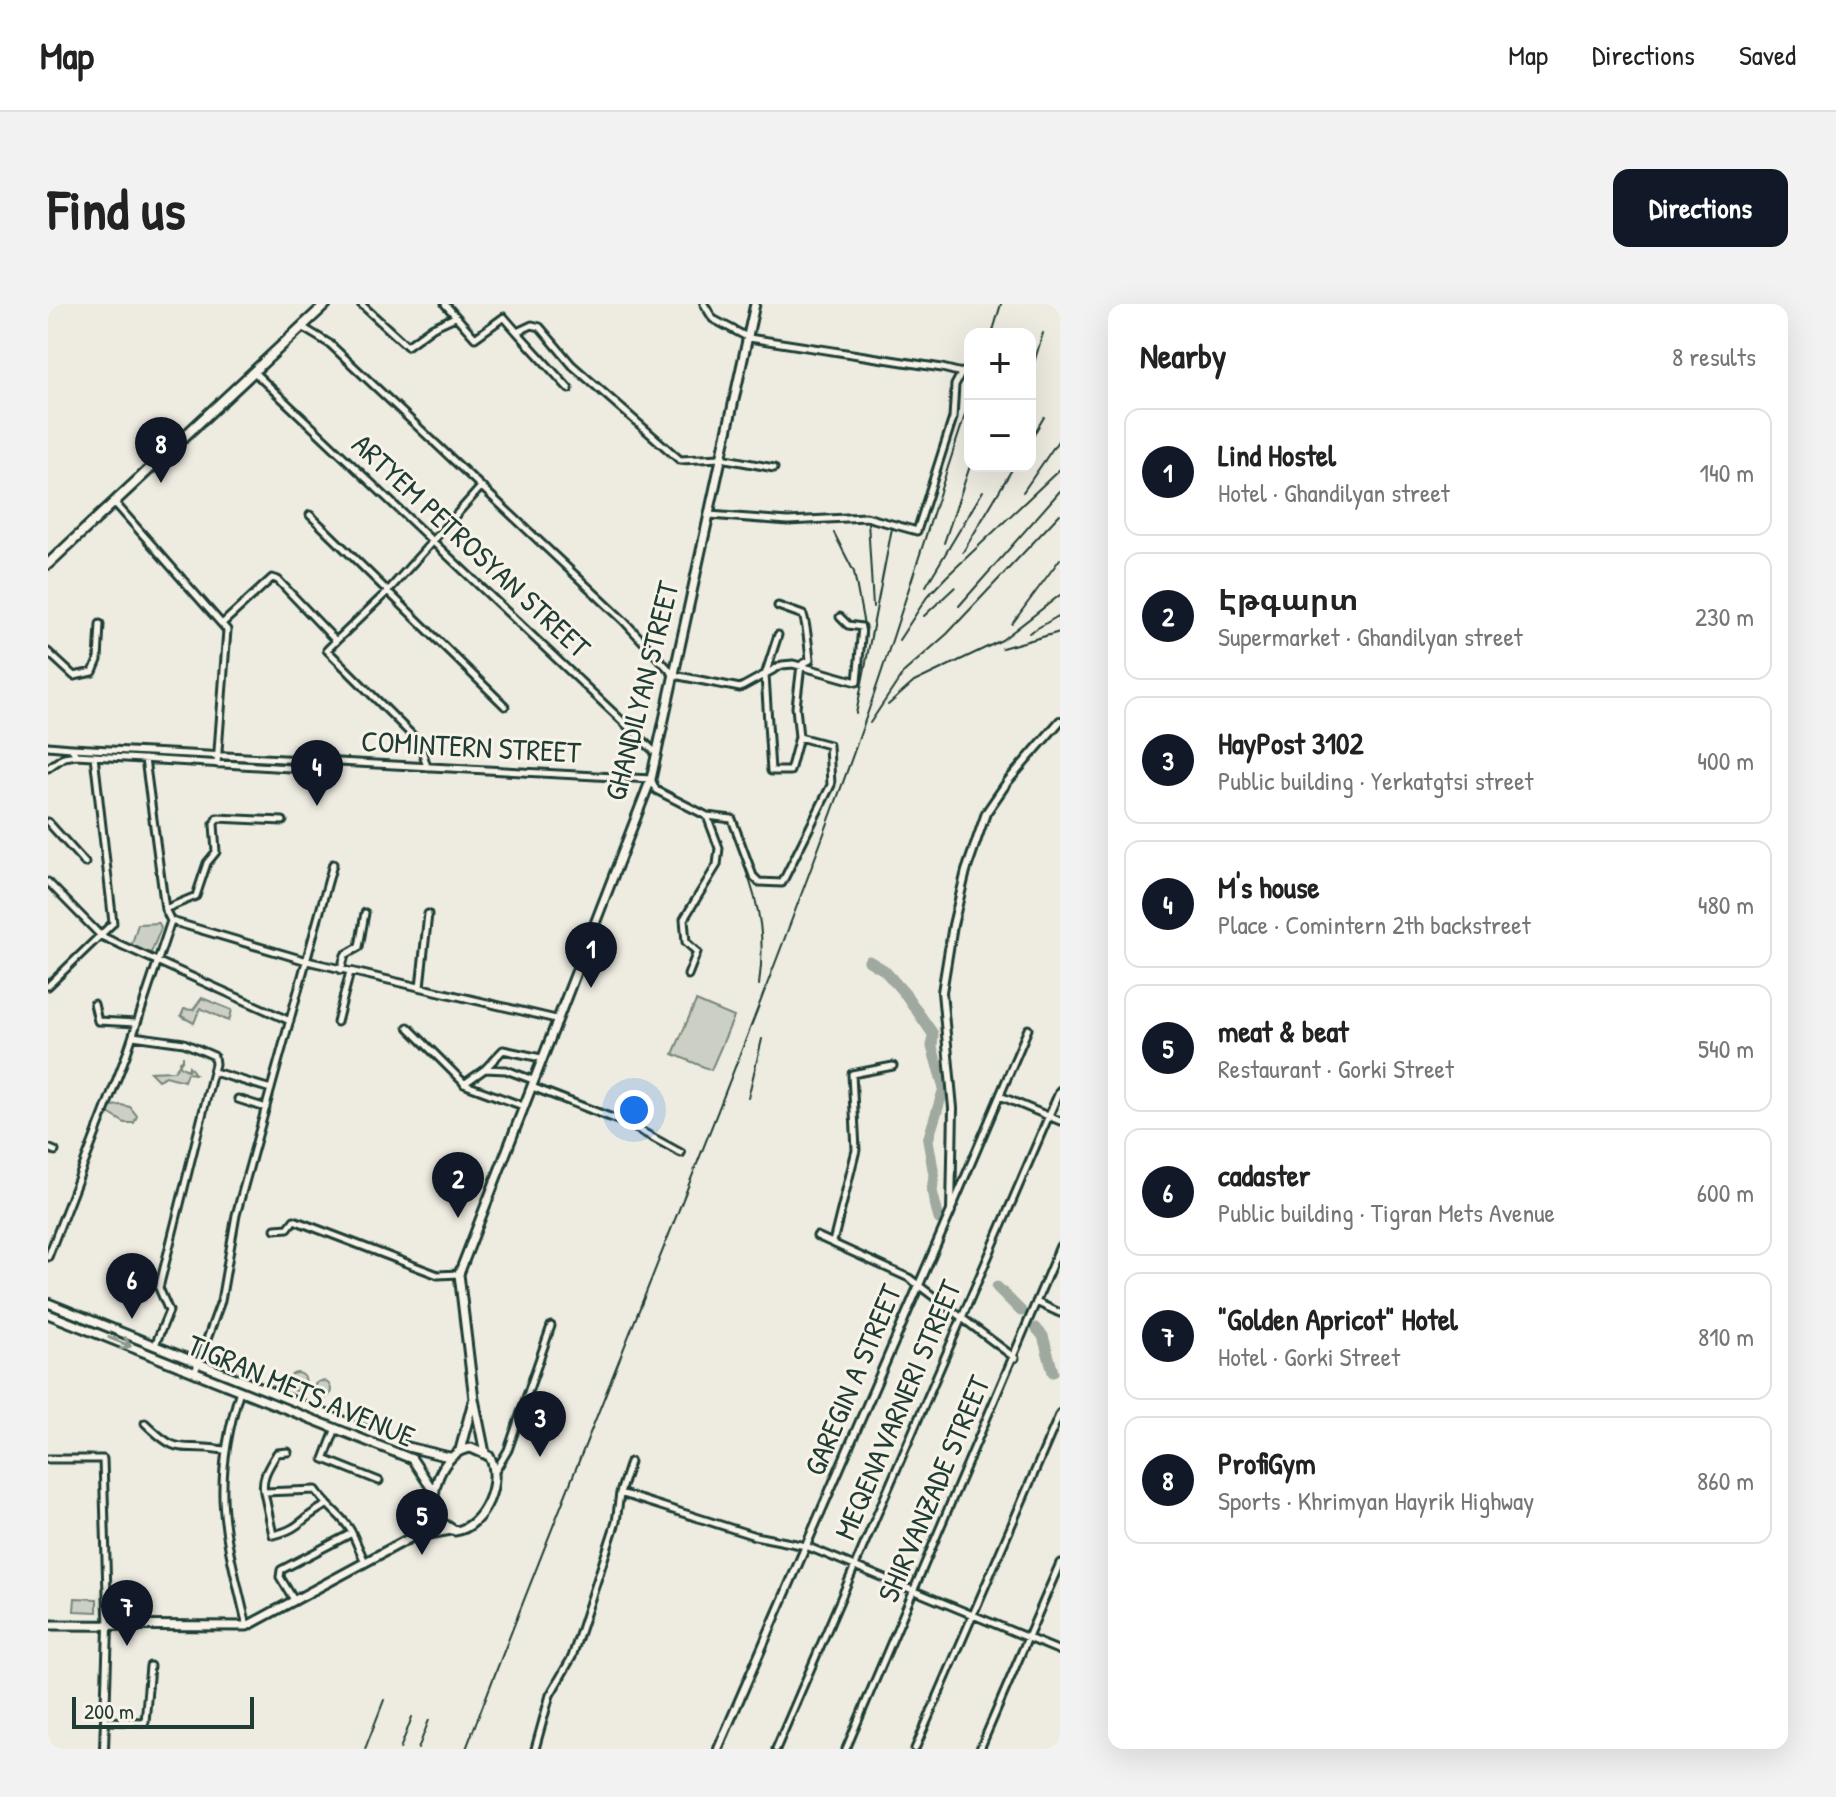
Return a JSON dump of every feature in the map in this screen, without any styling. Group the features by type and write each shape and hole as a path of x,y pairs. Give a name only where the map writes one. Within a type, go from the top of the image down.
{"highway":[{"path":"48,564 326,304"}],"main road":[{"name":"GHANDILYAN STREET","path":"485,1453 474,1399 459,1274 651,779 755,304"},
{"name":"TIGRAN METS AVENUE","path":"48,1303 408,1447 449,1457"},
{"name":"TIGRAN METS AVENUE","path":"48,1314 412,1459 434,1492"},
{"name":"GHANDILYAN STREET","path":"460,1450 474,1399"},
{"path":"48,1625 108,1628 247,1626 413,1537 467,1529 479,1519 496,1470 485,1453 471,1448 449,1457 434,1492 434,1511 441,1524 451,1530"},
{"path":"413,1537 434,1511"}],"street":[{"path":"361,304 407,346 433,327 455,317"},
{"path":"445,304 475,338 504,317 543,355 569,389"},
{"path":"704,304 713,319 749,338 962,372 955,385 953,418 917,531 866,517 788,521 708,515"},
{"path":"517,332 532,325 540,327 572,365 680,460 721,458 741,465 774,468"},
{"path":"302,327 330,344 624,621 674,675 740,688 782,665 801,665 857,682 862,627 848,625 840,617"},
{"name":"ARTYEM PETROSYAN STREET","path":"254,372 434,539 657,754"},
{"path":"427,767 420,743 327,650 388,591 480,488"},
{"path":"114,502 224,622 227,630 217,764"},
{"path":"310,515 505,706"},
{"path":"224,622 272,578 278,580 336,641"},
{"path":"778,606 803,615 806,622 804,639 810,660 801,665"},
{"path":"48,652 74,676 93,672 98,660 100,624"},
{"path":"778,635 765,675 771,771 790,771 799,737 796,707 801,665"},
{"path":"951,1211 953,1108 942,992 953,925 966,871 986,813 1008,781 1060,721"},
{"path":"651,779 656,790 707,816 732,819 753,876 759,882 782,883 831,785 829,745 799,737"},
{"path":"48,746 311,763"},
{"path":"48,768 64,757 76,755 71,748"},
{"name":"COMINTERN STREET","path":"76,755 306,769 311,763 651,779"},
{"path":"48,986 113,923 94,756"},
{"path":"48,1257 133,1036 171,921 165,909 145,759"},
{"path":"688,975 697,952 686,942 684,919 717,865 719,848 707,816"},
{"path":"165,909 196,896 207,863 216,852 214,824 217,818 283,821"},
{"path":"48,822 85,863"},
{"path":"195,1372 221,1301 236,1215 333,864"},
{"path":"48,882 101,936 290,1021"},
{"path":"341,970 345,955 359,947 365,913"},
{"path":"420,987 428,914"},
{"path":"171,921 341,970 556,1019"},
{"path":"337,1022 350,972"},
{"path":"94,1004 98,1021 137,1023"},
{"path":"408,1027 464,1084 523,1106"},
{"name":"GAREGIN A STREET","path":"718,1749 1028,1029"},
{"path":"133,1036 184,1043 214,1056 214,1072 159,1288 169,1311 155,1345"},
{"path":"464,1084 485,1069 503,1050 541,1058"},
{"path":"833,1242 856,1150 852,1074 893,1066"},
{"path":"485,1069 506,1070 628,1124 681,1153"},
{"path":"214,1072 271,1089"},
{"name":"MEQENAVARNERI STREET","path":"776,1749 1060,1090"},
{"path":"1000,1096 1060,1121"},
{"path":"238,1099 266,1108"},
{"path":"48,1148 55,1151"},
{"path":"275,1229 288,1228 294,1220 438,1275 459,1274"},
{"path":"817,1236 899,1272 1015,1358"},
{"name":"SHIRVANZADE STREET","path":"846,1749 1015,1358 1060,1246"},
{"path":"1036,1302 1060,1313"},
{"path":"496,1470 508,1450 551,1326"},
{"path":"240,1390 224,1450 220,1490 224,1530 247,1626"},
{"path":"915,1749 1060,1413"},
{"path":"145,1423 172,1447 185,1449 195,1445 224,1450"},
{"path":"336,1428 324,1459 379,1481"},
{"path":"288,1452 277,1453 262,1480 273,1535 297,1529 312,1512 326,1505"},
{"path":"48,1459 103,1459 108,1628 104,1749"},
{"path":"535,1749 550,1695 572,1657 616,1522 620,1493 630,1462"},
{"path":"264,1492 316,1490 334,1515 345,1519 365,1563"},
{"path":"620,1493 755,1536 806,1546 1060,1651"},
{"path":"294,1600 278,1572 352,1533"},
{"path":"980,1749 1060,1563"},
{"path":"105,1721 145,1722 150,1666"}],"shaded area":[{"path":"159,923 161,928 151,953 131,947 138,924"},
{"path":"202,998 232,1010 229,1021 200,1008 194,1023 181,1016 184,1009 193,1010"},
{"path":"696,1001 734,1017 711,1070 673,1054"},
{"path":"180,1064 188,1070 189,1066 195,1074 187,1073 184,1081 166,1076 158,1080 150,1072 174,1071"},
{"path":"112,1106 130,1107 137,1116 134,1123 125,1123 108,1113"},
{"path":"297,1373 304,1375 304,1389 297,1391 290,1389 288,1382 290,1375"},
{"path":"322,1381 331,1390 322,1399 313,1390"},
{"path":"75,1598 97,1599 97,1612 74,1611"}],"waterway":[{"path":"869,961 884,970 906,995 933,1034 932,1047 944,1088 928,1140 934,1175 932,1191 939,1219"},
{"path":"997,1287 1021,1311"},
{"path":"1036,1328 1043,1336 1053,1372"}],"railway":[{"path":"994,328 1001,304"},
{"path":"1036,356 1043,333"},
{"path":"1036,431 1044,417"},
{"path":"466,1749 743,1047 832,812 886,659 964,418"},
{"path":"1023,492 1060,438"},
{"path":"899,640 927,597 1060,469"},
{"path":"944,543 968,472"},
{"path":"963,552 1010,472"},
{"path":"926,586 983,491"},
{"path":"959,606 1060,491"},
{"path":"870,723 904,672 947,634 1060,514"},
{"path":"868,521 873,607"},
{"path":"856,714 892,528"},
{"path":"834,533 854,572 866,636"},
{"path":"1012,624 1060,559"},
{"path":"924,616 955,587"},
{"path":"888,705 914,682 1002,640 1060,595"},
{"path":"1029,633 1060,615"},
{"path":"1002,648 1060,632"},
{"path":"745,868 760,925 762,954 759,985"},
{"path":"748,1098 762,1039"},
{"path":"365,1749 384,1700"},
{"path":"400,1749 412,1717"},
{"path":"418,1749 429,1720"}],"place":[{"name":"ProfiGym","path":"161,483"},
{"name":"M's house","path":"317,806"},
{"name":"Lind Hostel","path":"591,988"},
{"name":"Էթգարտ","path":"458,1218"},
{"name":"cadaster","path":"132,1319"},
{"name":"HayPost 3102","path":"540,1457"},
{"name":"meat & beat","path":"422,1555"},
{"name":"\"Golden Apricot\" Hotel","path":"127,1646"}]}
